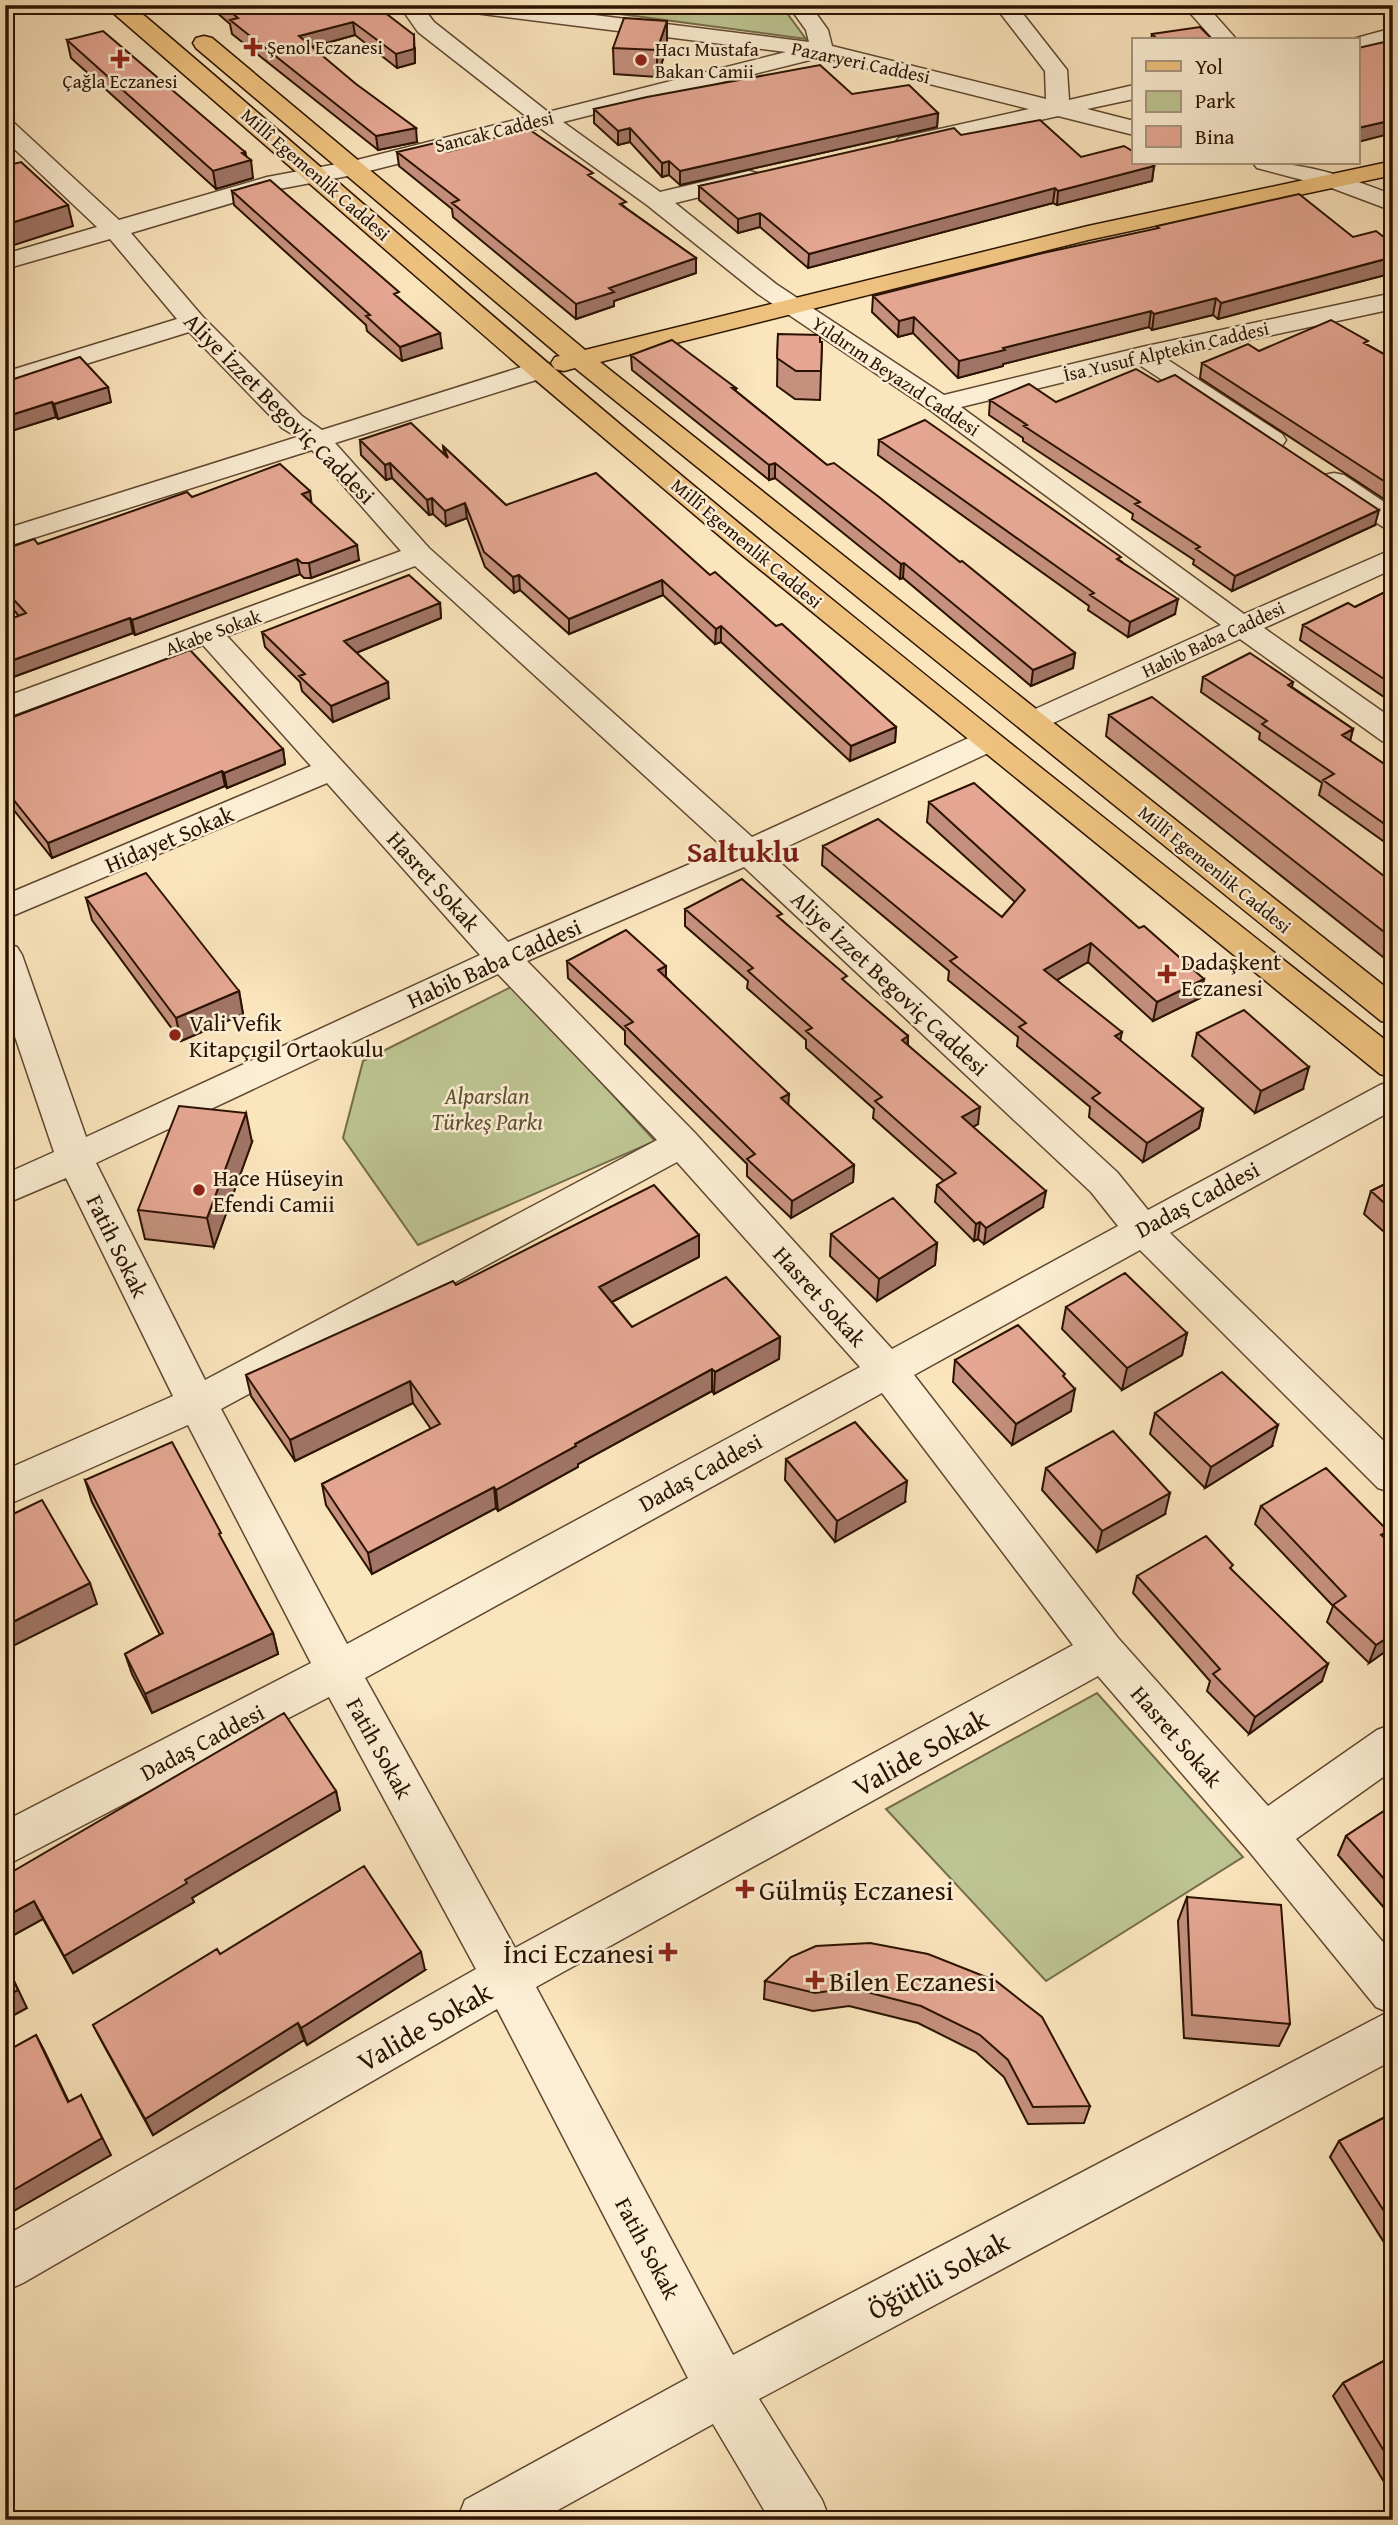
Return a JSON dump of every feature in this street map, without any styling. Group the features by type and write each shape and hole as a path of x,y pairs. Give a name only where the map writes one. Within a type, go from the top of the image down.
{"main road":[{"name":"Millî Egemenlik Caddesi","path":"115,6 138,22 317,174 515,359 986,742 1393,1065"},
{"name":"Millî Egemenlik Caddesi","path":"164,12 555,339"},
{"path":"1360,155 1393,147"},
{"path":"727,298 1133,203 1292,170 1330,172 1393,168"},
{"path":"515,359 793,306 1330,172"},
{"path":"515,359 555,339 581,346"},
{"name":"Millî Egemenlik Caddesi","path":"581,346 1033,722 1393,1012"}],"street":[{"path":"84,5 164,12"},
{"name":"Yıldırım Beyazıd Caddesi","path":"410,5 426,27 542,119 656,200 767,289 940,404 1241,626 1393,734"},
{"name":"Pazaryeri Caddesi","path":"459,5 822,50 1132,127"},
{"path":"799,5 817,30 822,50"},
{"path":"1005,5 1056,70 1058,108"},
{"path":"1194,5 1224,38"},
{"path":"1360,43 1393,35"},
{"name":"Sancak Caddesi","path":"5,262 275,182 353,168 822,50"},
{"path":"884,148 1132,92"},
{"name":"Aliye İzzet Begoviç Caddesi","path":"5,127 116,231 194,323 304,430 419,554 748,852 1104,1182 1142,1230 1393,1476"},
{"path":"18,168 42,162"},
{"path":"1269,164 1292,170"},
{"path":"656,200 776,172"},
{"path":"1330,172 1393,204"},
{"name":"İsa Yusuf Alptekin Caddesi","path":"940,404 1142,355 1387,307"},
{"path":"5,381 194,323"},
{"path":"1142,355 1290,452"},
{"path":"5,538 304,430 515,359"},
{"path":"5,516 304,430 423,380"},
{"path":"1313,467 1393,521"},
{"name":"Akabe Sokak","path":"5,708 419,554"},
{"name":"Habib Baba Caddesi","path":"1033,722 1393,558"},
{"name":"Hasret Sokak","path":"209,634 503,958 682,1143 886,1370 1103,1651 1264,1835 1393,1991"},
{"name":"Habib Baba Caddesi","path":"5,1190 503,958 748,852 986,742"},
{"name":"Hidayet Sokak","path":"5,908 332,769"},
{"name":"Fatih Sokak","path":"5,955 74,1157 197,1403 338,1671 506,1978 722,2389 802,2520"},
{"name":"Dadaş Caddesi","path":"5,1845 338,1671 1393,1094"},
{"path":"5,1489 197,1403 682,1143"},
{"name":"Valide Sokak","path":"5,2265 506,1978 1103,1651"},
{"path":"1264,1835 1393,1744"},
{"name":"Öğütlü Sokak","path":"485,2520 722,2389 1393,2034"}],"green space":[{"path":"597,5 781,5 806,39 590,10"},
{"name":"Alparslan Türkeş Parkı","path":"513,986 655,1141 418,1245 343,1138 363,1061"},
{"path":"1097,1693 1243,1857 1046,1981 886,1809"}],"building":[{"path":"222,5 375,5 414,35 414,49 396,54 353,22 299,36 356,84 416,128 376,136 230,20 238,18"},
{"path":"624,18 667,21 657,50 613,48"},
{"path":"1200,27 1211,38 1156,38 1152,34"},
{"path":"103,31 251,160 213,171 67,40"},
{"path":"1393,40 1393,120 1360,128 1360,48"},
{"path":"820,65 852,94 909,85 938,113 680,171 669,161 662,163 630,128 618,131 594,109 647,97"},
{"path":"1040,120 1081,157 1124,146 1132,151 1132,164 1154,166 1058,191 1055,188 809,254 760,213 738,219 699,186 954,128 961,135"},
{"path":"527,128 593,173 588,175 626,202 620,204 696,258 609,288 614,292 576,304 452,203 459,200 397,152 435,143 448,152"},
{"path":"21,162 68,205 5,225 5,166"},
{"path":"270,180 399,292 394,294 440,333 400,347 366,316 370,315 232,191"},
{"path":"1299,194 1353,237 1376,231 1393,244 1393,257 1221,303 1216,298 1154,314 1151,311 959,361 914,317 899,321 873,296 1043,253"},
{"path":"1331,320 1393,359 1393,487 1202,363 1248,344 1259,351"},
{"path":"778,334 820,335 821,371 796,371 777,358"},
{"path":"672,340 736,388 732,388 827,465 834,463 879,497 1075,653 1033,670 904,563 901,564 775,463 769,465 631,355"},
{"path":"80,357 108,387 5,417 5,382"},
{"path":"1136,369 1158,382 1175,375 1379,510 1235,576 1196,549 1200,547 1135,504 1140,502 1024,426 1027,425 990,400 1029,384 1056,402"},
{"path":"925,420 1121,557 1117,559 1178,599 1130,622 1090,595 1094,593 879,440"},
{"path":"411,423 448,458 443,446 506,505 596,473 710,575 715,572 776,626 782,624 896,727 851,746 721,626 716,629 662,580 569,619 519,575 513,577 484,552 465,503 445,511 432,498 427,500 390,463 385,465 360,440"},
{"path":"280,464 310,491 302,494 357,545 309,563 302,563 297,559 132,620 130,618 5,663 5,621 26,613 5,590 5,549 34,539 38,544 187,492 192,497"},
{"path":"409,575 440,603 344,641 388,682 331,706 299,676 305,674 262,632"},
{"path":"1393,588 1393,685 1303,625 1348,603 1355,607"},
{"path":"190,650 283,749 224,773 222,771 48,843 5,789 5,720"},
{"path":"1250,653 1293,682 1288,685 1353,729 1342,735 1393,770 1393,830 1323,780 1334,774 1262,724 1267,721 1203,677"},
{"path":"1152,697 1393,883 1393,939 1109,715"},
{"path":"974,783 1139,928 1144,926 1204,979 1157,1002 1091,943 1044,970 1122,1032 1115,1036 1203,1109 1147,1143 1092,1098 1100,1093 1019,1027 1026,1023 950,961 957,957 823,846 878,819 1002,917 1025,890 929,802"},
{"path":"146,873 239,991 176,1018 86,898"},
{"path":"742,879 782,914 777,916 847,976 842,979 908,1036 902,1040 980,1107 962,1117 1046,1191 986,1228 980,1222 976,1224 937,1185 956,1173 875,1101 882,1097 806,1031 812,1028 748,971 753,968 685,909"},
{"path":"626,930 666,966 658,970 789,1094 781,1098 854,1165 792,1201 747,1159 755,1154 625,1026 633,1022 567,961"},
{"path":"1244,1010 1309,1067 1261,1091 1197,1033"},
{"path":"179,1106 246,1113 207,1218 138,1210"},
{"path":"1393,1180 1393,1211 1371,1191"},
{"path":"654,1185 699,1235 599,1287 632,1327 726,1277 780,1337 715,1372 712,1369 496,1490 494,1487 368,1553 322,1484 440,1424 410,1381 290,1440 246,1375 453,1281 456,1285"},
{"path":"893,1198 937,1243 879,1279 831,1234"},
{"path":"1125,1273 1187,1333 1127,1368 1066,1307"},
{"path":"1018,1325 1065,1374 1063,1376 1075,1389 1016,1424 955,1360"},
{"path":"1222,1372 1278,1425 1211,1467 1155,1413"},
{"path":"855,1422 907,1481 837,1521 786,1459"},
{"path":"1113,1431 1170,1493 1102,1531 1046,1468"},
{"path":"172,1442 273,1633 145,1694 125,1654 163,1633 85,1480"},
{"path":"1326,1468 1388,1531 1381,1535 1393,1545 1393,1634 1376,1645 1333,1605 1346,1596 1261,1506"},
{"path":"42,1500 90,1583 5,1626 5,1518"},
{"path":"1206,1536 1233,1565 1230,1568 1328,1664 1255,1717 1213,1674 1220,1669 1137,1576"},
{"path":"284,1713 336,1791 185,1880 187,1883 64,1956 34,1901 5,1917 5,1876"},
{"path":"1393,1805 1393,1889 1346,1836"},
{"path":"364,1866 421,1952 301,2028 298,2023 145,2119 93,2025 217,1949 220,1954"},
{"path":"1187,1897 1281,1905 1290,2024 1192,2015"},
{"path":"870,1943 928,1954 996,1981 1042,2017 1090,2106 1033,2107 1008,2060 980,2035 921,2006 851,1988 815,1993 765,1981 791,1957 816,1946"},
{"path":"5,1963 18,1990 5,1997"},
{"path":"36,2035 68,2102 81,2095 102,2138 5,2195 5,2052"},
{"path":"1393,2113 1393,2225 1339,2141"},
{"path":"1393,2356 1393,2466 1343,2383"}],"place":[{"name":"Şenol Eczanesi","path":"253,47"},
{"name":"Çağla Eczanesi","path":"120,59"},
{"name":"Hacı Mustafa Bakan Camii","path":"641,60"},
{"name":"Dadaşkent Eczanesi","path":"1167,974"},
{"name":"Vali Vefik Kitapçıgil Ortaokulu","path":"175,1035"},
{"name":"Hace Hüseyin Efendi Camii","path":"199,1190"},
{"name":"Gülmüş Eczanesi","path":"745,1889"},
{"name":"İnci Eczanesi","path":"668,1952"},
{"name":"Bilen Eczanesi","path":"815,1980"}],"district":[{"name":"Saltuklu","path":"743,851"}]}
